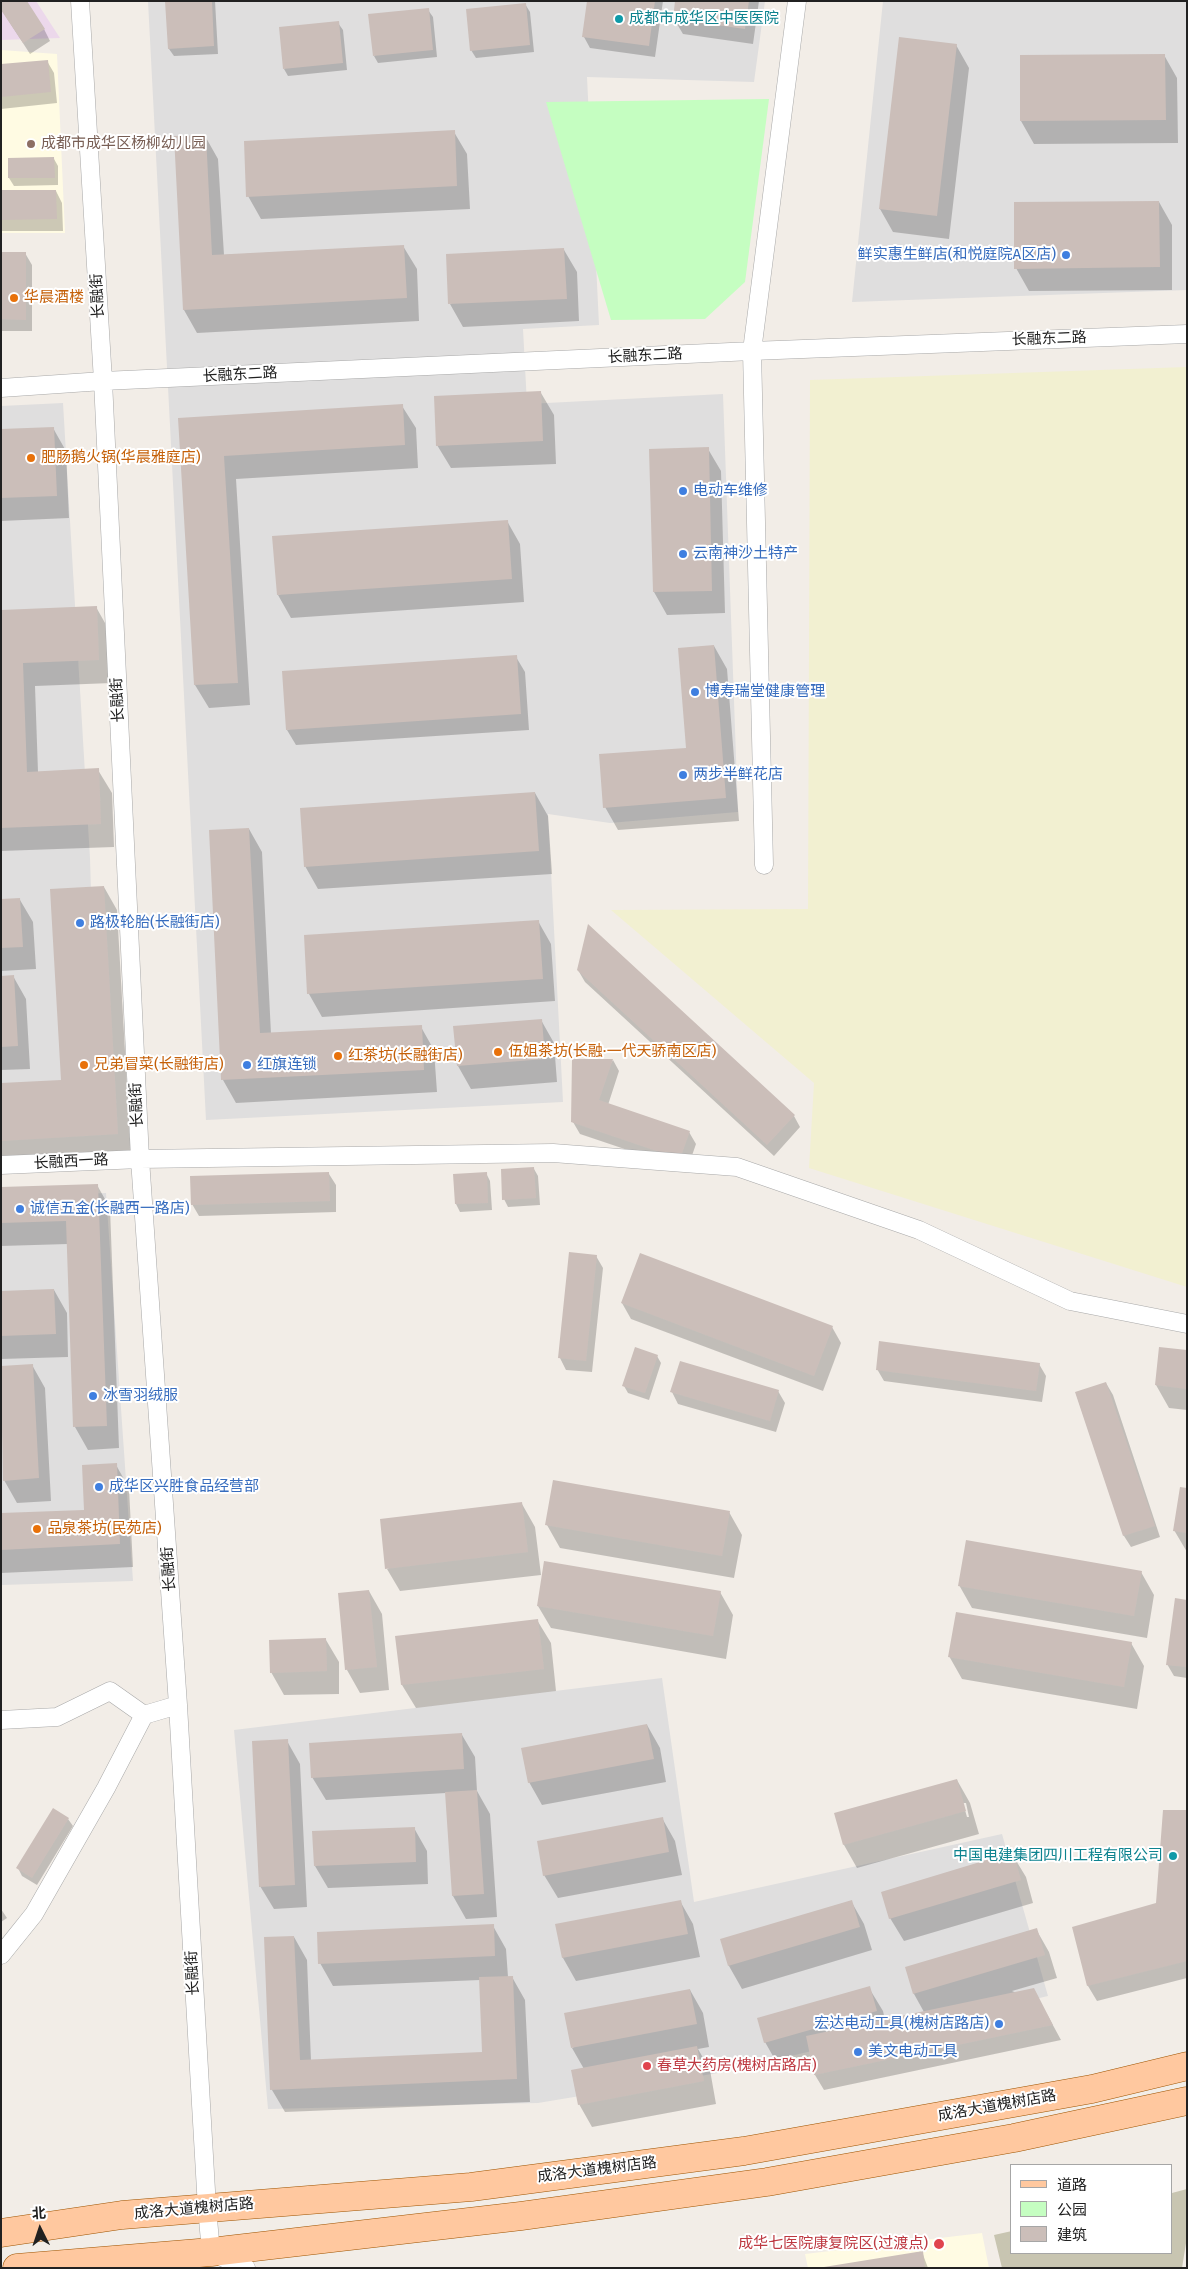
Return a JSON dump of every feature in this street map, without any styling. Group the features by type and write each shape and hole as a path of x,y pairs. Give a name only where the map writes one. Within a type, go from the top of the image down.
{"main road":[{"name":"成洛大道槐树店路","path":"1,2233 122,2215 471,2187 744,2151 1092,2089 1187,2066"},
{"path":"17,2268 211,2252 521,2216 767,2182 1014,2138 1187,2101"},
{"path":"1,2216 122,2215"},
{"path":"151,2268 211,2252"}],"street":[{"name":"长融街","path":"80,1 103,381 140,1159 178,1705 211,2252"},
{"path":"764,865 752,351 797,1"},
{"name":"长融东二路","path":"1,388 103,381 752,351 1187,334"},
{"name":"长融西一路","path":"1,1165 140,1159 553,1153 737,1167 918,1230 1070,1302 1187,1324"},
{"path":"1,1720 57,1717 110,1690 144,1715"},
{"path":"1,1955 34,1914 106,1788 144,1715 178,1705"},
{"path":"211,2252 246,2268"}],"shaded area":[{"path":"1,1 36,1 60,38 1,40"},
{"path":"148,1 765,1 754,82 587,77 599,325 523,329 527,404 723,394 738,812 610,823 548,814 563,1102 206,1120"},
{"path":"883,1 1187,1 1187,290 852,302"},
{"name":"成都市成华区杨柳幼儿园","path":"1,50 57,54 65,233 1,233"},
{"path":"1187,367 1187,1287 809,1168 814,1083 611,910 808,909 810,380"},
{"path":"63,403 90,858 98,1129 1,1132 1,406"},
{"path":"106,1193 133,1581 1,1585 1,1197"},
{"path":"662,1678 694,1902 1002,1834 1048,1996 718,2073 538,2103 268,2109 234,1730"},
{"path":"1187,2189 1187,2237 1182,2268 1002,2268 994,2235 1010,2231 1010,2254 1173,2254 1173,2193"},
{"name":"成华七医院康复院区(过渡点)","path":"982,2233 989,2268 808,2268 805,2254"}],"green space":[{"path":"769,99 745,282 705,319 611,320 546,102"}],"building":[{"path":"1,1 27,1 45,29 23,43 1,10"},
{"path":"165,1 212,1 214,46 168,49"},
{"name":"成都市成华区中医医院","path":"587,1 655,1 649,46 582,37"},
{"name":"成都市成华区中医医院","path":"675,1 749,1 745,29 673,19"},
{"path":"526,3 530,45 470,51 466,9"},
{"path":"429,8 433,50 373,56 368,14"},
{"path":"339,21 343,63 283,69 279,27"},
{"path":"899,37 957,44 937,216 879,209"},
{"path":"1165,54 1166,120 1020,121 1020,55"},
{"path":"48,60 51,92 1,97 1,64"},
{"path":"455,130 457,186 246,197 244,141"},
{"path":"206,135 212,255 404,245 407,298 183,310 174,136"},
{"path":"54,157 55,178 8,178 8,158"},
{"path":"1,190 56,190 57,219 1,220"},
{"path":"1159,201 1160,267 1014,269 1014,202"},
{"path":"564,248 567,299 448,304 446,254"},
{"path":"1,252 26,252 26,320 1,319"},
{"path":"541,391 543,441 436,446 434,396"},
{"path":"403,404 405,445 224,456 238,683 194,685 178,418"},
{"path":"54,427 57,496 1,498 1,429"},
{"path":"709,447 712,591 653,592 649,449"},
{"path":"508,520 512,579 277,595 272,536"},
{"path":"97,606 99,660 23,663 27,772 99,768 101,824 1,828 1,610"},
{"path":"714,645 726,798 603,808 599,754 686,748 678,648"},
{"path":"517,655 521,714 286,730 282,671"},
{"path":"535,792 539,851 304,867 300,808"},
{"path":"249,828 260,1033 422,1025 424,1070 221,1080 209,830"},
{"path":"104,886 118,1134 1,1141 1,1083 61,1080 50,889"},
{"path":"20,898 23,947 1,948 1,899"},
{"path":"539,920 543,979 307,994 304,935"},
{"path":"588,924 795,1115 767,1145 577,970"},
{"path":"14,975 18,1046 1,1047 1,976"},
{"path":"542,1019 545,1059 457,1066 453,1026"},
{"path":"572,1059 613,1059 599,1100 690,1131 680,1159 571,1122"},
{"path":"534,1167 536,1198 502,1200 501,1169"},
{"path":"329,1172 330,1201 191,1205 190,1176"},
{"path":"487,1172 488,1203 455,1204 453,1174"},
{"path":"98,1184 107,1426 73,1427 66,1221 1,1223 1,1187"},
{"path":"569,1252 597,1255 586,1361 558,1358"},
{"path":"640,1253 833,1326 814,1376 621,1303"},
{"path":"54,1289 56,1334 1,1336 1,1291"},
{"path":"879,1341 1040,1363 1036,1391 876,1370"},
{"path":"635,1347 658,1355 645,1393 622,1386"},
{"path":"1159,1347 1187,1350 1187,1389 1155,1385"},
{"path":"680,1361 779,1390 770,1421 670,1392"},
{"path":"33,1364 39,1478 3,1481 1,1366"},
{"path":"1106,1382 1155,1526 1123,1536 1075,1392"},
{"path":"117,1463 120,1544 1,1550 1,1513 84,1510 82,1465"},
{"path":"553,1480 730,1511 722,1556 545,1525"},
{"path":"1180,1487 1187,1488 1187,1533 1173,1531"},
{"path":"522,1502 528,1552 385,1569 380,1519"},
{"path":"966,1540 1142,1571 1134,1616 958,1586"},
{"path":"544,1561 721,1591 713,1636 537,1606"},
{"path":"369,1590 377,1667 345,1670 338,1593"},
{"path":"1175,1598 1187,1600 1187,1667 1166,1665"},
{"path":"956,1612 1132,1642 1124,1687 948,1657"},
{"path":"538,1619 544,1669 401,1685 395,1636"},
{"path":"326,1638 327,1671 270,1673 269,1640"},
{"path":"647,1724 654,1759 528,1783 521,1748"},
{"path":"462,1733 464,1769 311,1778 309,1743"},
{"path":"288,1739 295,1885 259,1887 252,1741"},
{"path":"957,1779 966,1811 843,1845 834,1813"},
{"path":"477,1790 484,1894 452,1896 445,1792"},
{"path":"53,1808 69,1818 32,1878 16,1868"},
{"name":"中国电建集团四川工程有限公司","path":"1163,1810 1187,1810 1187,1961 1087,1986 1072,1927 1156,1903"},
{"path":"663,1817 669,1852 543,1876 537,1841"},
{"path":"415,1827 416,1862 314,1866 312,1831"},
{"path":"1013,1852 1021,1880 889,1919 881,1892"},
{"path":"681,1900 688,1934 562,1958 555,1924"},
{"path":"852,1900 860,1927 728,1966 720,1939"},
{"path":"494,1924 495,1956 318,1964 317,1932"},
{"path":"1037,1928 1045,1955 913,1994 905,1967"},
{"path":"294,1936 300,2060 482,2052 479,1977 513,1976 517,2079 270,2090 264,1937"},
{"path":"870,1986 877,2011 764,2043 757,2018"},
{"path":"1034,1988 1053,2025 814,2075 806,2036"},
{"path":"690,1989 697,2024 571,2048 564,2013"},
{"path":"697,2046 704,2081 578,2105 571,2070"},
{"path":"923,2251 925,2268 824,2268 824,2267"}],"place":[{"name":"成都市成华区中医医院","path":"619,19"},
{"name":"成都市成华区杨柳幼儿园","path":"31,144"},
{"name":"鲜实惠生鲜店(和悦庭院A区店)","path":"1066,255"},
{"name":"华晨酒楼","path":"14,298"},
{"name":"肥肠鹅火锅(华晨雅庭店)","path":"31,458"},
{"name":"电动车维修","path":"683,491"},
{"name":"云南神沙土特产","path":"683,554"},
{"name":"博寿瑞堂健康管理","path":"695,692"},
{"name":"两步半鲜花店","path":"683,775"},
{"name":"路极轮胎(长融街店)","path":"80,923"},
{"name":"伍姐茶坊(长融·一代天骄南区店)","path":"498,1052"},
{"name":"红茶坊(长融街店)","path":"338,1056"},
{"name":"兄弟冒菜(长融街店)","path":"84,1065"},
{"name":"红旗连锁","path":"247,1065"},
{"name":"诚信五金(长融西一路店)","path":"20,1209"},
{"name":"冰雪羽绒服","path":"93,1396"},
{"name":"成华区兴胜食品经营部","path":"99,1487"},
{"name":"品泉茶坊(民苑店)","path":"37,1529"},
{"name":"中国电建集团四川工程有限公司","path":"1173,1856"},
{"name":"宏达电动工具(槐树店路店)","path":"999,2024"},
{"name":"美文电动工具","path":"858,2052"},
{"name":"春草大药房(槐树店路店)","path":"647,2066"},
{"name":"成华七医院康复院区(过渡点)","path":"939,2244"}]}
